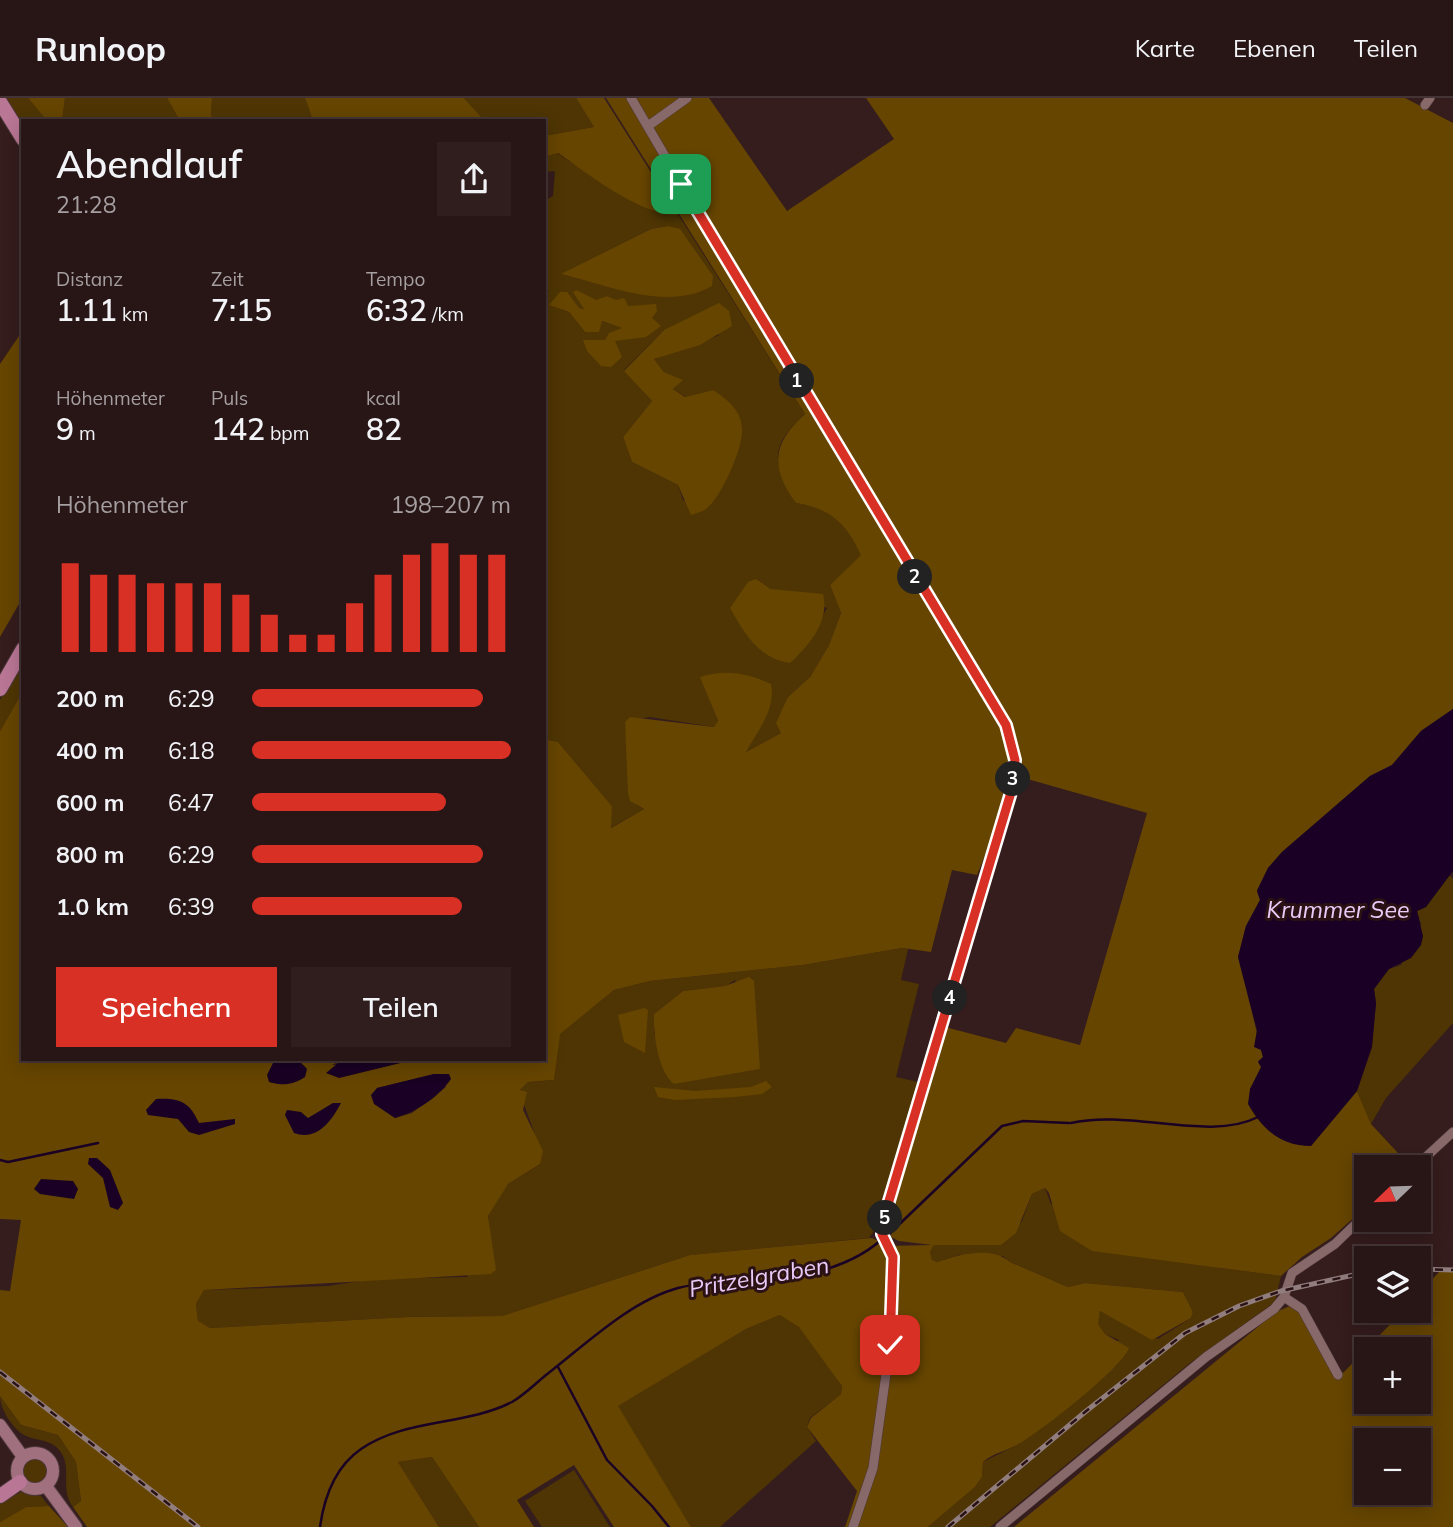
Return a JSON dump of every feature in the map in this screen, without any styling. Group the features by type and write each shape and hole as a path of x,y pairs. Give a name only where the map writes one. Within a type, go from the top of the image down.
{"main road":[{"path":"0,102 21,136"},
{"path":"0,689 21,652"},
{"path":"0,1425 23,1457"},
{"path":"34,1453 49,1460 52,1476 46,1486 29,1489 20,1482 16,1472 23,1457 34,1453"},
{"path":"0,1496 20,1482"},
{"path":"46,1486 76,1527"}],"street":[{"path":"631,98 783,358 1006,725 1015,760 1012,789 886,1211 884,1239 893,1257 890,1345 873,1468 853,1527"},
{"path":"648,126 685,99"},
{"path":"1428,1155 1453,1132"},
{"path":"999,1527 1206,1357 1274,1309 1284,1297 1289,1277 1335,1244 1354,1226"},
{"path":"1284,1297 1302,1309 1338,1375"}],"shaded area":[{"path":"4,98 28,98 45,119 21,119 21,125"},
{"path":"28,98 65,98 62,119 45,119"},
{"path":"65,98 167,98 179,119 62,119"},
{"path":"167,98 212,98 211,115 214,119 179,119"},
{"path":"212,98 305,98 312,119 214,119 211,115"},
{"path":"305,98 464,98 483,119 312,119"},
{"path":"464,98 576,98 594,127 546,136 546,119 483,119"},
{"path":"576,98 604,98 678,215 648,209 632,201 558,153 546,156 546,136 594,127"},
{"path":"606,98 709,98 787,211 894,139 866,98 1405,98 1453,123 1453,709 1421,731 1392,765 1370,776 1282,852 1268,868 1257,890 1260,900 1246,926 1238,957 1263,1057 1258,1061 1262,1067 1250,1089 1311,1146 1357,1091 1371,1124 1400,1155 1354,1155 1354,1218 1281,1276 1092,1251 1060,1231 1049,1193 1045,1188 1032,1194 1016,1233 1001,1245 934,1245 930,1252 932,1260 937,1262 964,1254 994,1254 1068,1287 1085,1283 1183,1292 1193,1312 1191,1318 1152,1340 1100,1311 1098,1324 1105,1334 1129,1348 1123,1357 1079,1400 1043,1428 983,1462 982,1477 975,1487 928,1527 845,1527 857,1491 807,1427 811,1418 841,1394 842,1386 799,1327 780,1315 746,1329 618,1406 691,1527 614,1527 574,1465 517,1500 534,1527 479,1527 432,1457 398,1462 439,1527 87,1527 73,1507 81,1501 76,1462 58,1435 21,1425 0,1396 0,1290 10,1291 21,1220 0,1219 0,731 21,694 21,1061 272,1061 303,1064 296,1061 339,1061 332,1065 370,1068 407,1061 546,1061 546,739 558,742 612,806 611,828 644,809 630,801 628,793 625,722 630,717 714,727 718,721 700,677 736,673 753,677 771,684 772,694 768,712 746,752 781,733 776,723 788,697 810,677 829,645 841,613 830,585 861,555 849,534 836,519 819,509 796,503 779,467 778,456 786,435 805,414","holes":["1010,774 1147,813 1080,1045 1016,1028 1006,1043 945,1027 892,1211 891,1237 899,1241 932,1245 889,1246 872,1238 690,1255 502,1316 408,1317 210,1328 198,1321 196,1304 204,1290 491,1274 496,1270 488,1216 508,1184 540,1164 543,1151 523,1110 527,1092 520,1090 528,1082 554,1080 560,1034 614,990 650,981 803,965 902,948 931,952 952,870 977,875 990,843","434,1074 446,1087 412,1113 395,1118 374,1103 377,1088"]},
{"path":"557,153 599,181 678,214 805,414 785,436 780,447 779,467 788,490 796,503 819,509 844,526 862,555 830,585 841,613 829,645 810,677 788,697 781,733 744,753 701,677 718,722 714,727 650,717 625,722 636,805 644,809 610,828 612,806 558,742 546,739 546,293 549,291 546,288 546,200 553,196 555,171 546,172 546,156","holes":["668,226 637,294 562,274 651,229","577,290 596,301 607,296 627,306 639,306 652,318 614,341 583,340 605,340 623,328 601,321 585,332 569,312 550,305 585,309","664,330 720,335 654,359 664,372 682,380 673,389 686,397 713,390 742,426 738,449 730,470 707,508 683,500 678,485 632,462 623,437 652,401 624,370","756,579 771,589 827,608 818,624"]},
{"path":"668,226 680,229 713,276 712,286 676,297 657,297 561,274 651,229"},
{"path":"577,290 596,300 607,296 616,300 624,298 628,306 656,304 657,311 652,318 661,326 646,337 615,341 622,357 611,367 601,366 587,351 583,340 605,340 609,333 622,328 602,321 599,332 585,332 569,312 549,305 560,292 567,292 579,308 584,309 573,292"},
{"path":"719,303 729,311 732,326 700,345 654,359 664,372 683,380 673,389 685,397 713,390 732,406 741,422 742,436 725,484 706,509 691,515 678,485 632,462 623,437 652,401 624,371 664,330"},
{"path":"21,333 21,600 0,637 0,364"},
{"path":"756,579 771,589 823,594 821,623 811,641 790,663 769,656 761,650 747,636 730,608 748,582"},
{"path":"21,663 21,694 0,731 0,700"},
{"path":"1449,874 1453,879 1453,1023 1386,1098 1371,1124 1357,1091 1372,1048 1376,1003 1374,989 1389,969 1401,965 1421,924 1417,911 1426,907"},
{"path":"902,948 908,949 901,980 919,984 896,1077 918,1082 876,1228 869,1238 690,1255 502,1316 408,1317 210,1328 198,1322 196,1304 204,1290 328,1286 373,1279 467,1277 490,1233 488,1216 497,1197 508,1184 540,1164 533,1129 519,1091 528,1082 554,1080 559,1034 614,990 650,981 803,965","holes":["735,980 760,1069 670,1081 654,1033 654,1014 683,991 726,986"]},
{"path":"749,977 754,981 760,1069 674,1084 660,1062 654,1031 654,1014 683,991 725,986"},
{"path":"644,1008 648,1010 645,1053 624,1042 618,1015"},
{"path":"766,1081 772,1087 762,1094 735,1097 675,1100 658,1097 654,1087 695,1091 751,1087"},
{"path":"1045,1188 1051,1204 1220,1268 1281,1276 1275,1302 1190,1363 990,1527 928,1527 975,1487 982,1477 983,1462 1019,1444 1119,1340 1105,1334 1097,1324 1100,1311 1158,1339 1191,1318 1193,1312 1183,1292 1085,1283 1068,1287 1010,1262 1003,1256 959,1255 937,1262 931,1260 930,1252 934,1245 1001,1245 1022,1221 1032,1194"},
{"path":"1440,1271 1453,1272 1453,1527 1014,1527 1276,1312 1292,1305 1305,1317 1336,1376 1354,1362 1354,1414 1431,1414 1431,1337 1378,1337 1391,1323 1431,1323 1431,1280"},
{"path":"780,1315 799,1327 816,1345 842,1386 841,1394 810,1418 807,1427 816,1441 720,1527 691,1527 617,1406 746,1329"},
{"path":"0,1396 21,1425 58,1435 76,1462 81,1501 73,1507 67,1493 66,1464 60,1451 51,1444 26,1436 17,1430 4,1411"},
{"path":"432,1457 479,1527 439,1527 398,1462"},
{"path":"34,1458 43,1462 47,1471 43,1480 34,1484 25,1480 21,1471 25,1462"},
{"path":"574,1470 610,1527 542,1527 525,1501"},
{"path":"21,1492 41,1496 49,1506 26,1507 0,1522 0,1503"},
{"path":"49,1506 68,1527 0,1527 0,1522 26,1507"}],"water":[{"name":"Krummer See","path":"1453,709 1453,871 1426,907 1417,911 1423,936 1421,945 1411,958 1389,969 1374,989 1376,1003 1372,1046 1357,1091 1311,1146 1290,1143 1266,1128 1248,1104 1250,1089 1261,1067 1258,1062 1263,1057 1261,1050 1254,1047 1257,1030 1238,957 1246,926 1260,900 1257,891 1268,868 1282,852 1370,776 1392,765 1421,731"},
{"path":"274,1061 295,1061 307,1069 305,1077 288,1084 269,1082 267,1075"},
{"path":"341,1061 409,1061 339,1078 326,1073"},
{"path":"434,1074 449,1074 451,1079 434,1098 411,1112 395,1118 374,1104 371,1095 377,1088"},
{"path":"156,1099 182,1102 199,1123 235,1119 235,1124 199,1135 189,1132 178,1119 148,1115 146,1110"},
{"path":"333,1103 341,1103 333,1117 322,1128 310,1134 294,1133 285,1115 287,1110 301,1112 308,1118"},
{"path":"89,1158 97,1158 110,1170 123,1203 118,1210 110,1207 103,1178 88,1164"},
{"path":"41,1179 73,1181 78,1189 74,1199 40,1194 34,1189"}],"waterway":[{"name":"Pritzelgraben","path":"1071,1123 1118,1120 1216,1127 1238,1124 1258,1117"},
{"name":"Pritzelgraben","path":"887,1236 1002,1126 1023,1121 1069,1123"},
{"path":"0,1160 8,1162 98,1143"},
{"name":"Pritzelgraben","path":"320,1527 332,1484 344,1465 361,1449 397,1432 475,1415 512,1402 625,1313 660,1294 685,1286 774,1280 813,1273 849,1260 881,1240"},
{"path":"558,1367 607,1460 669,1527"}],"railway":[{"path":"1431,1269 1453,1270"},
{"path":"948,1527 1085,1412 1185,1333 1239,1306 1281,1291 1354,1275"},
{"path":"0,1372 198,1527"}],"route":[{"path":"681,184 783,358 1006,725 1013,744 1015,760 1012,789 886,1211 882,1234 893,1257 890,1345"}]}
